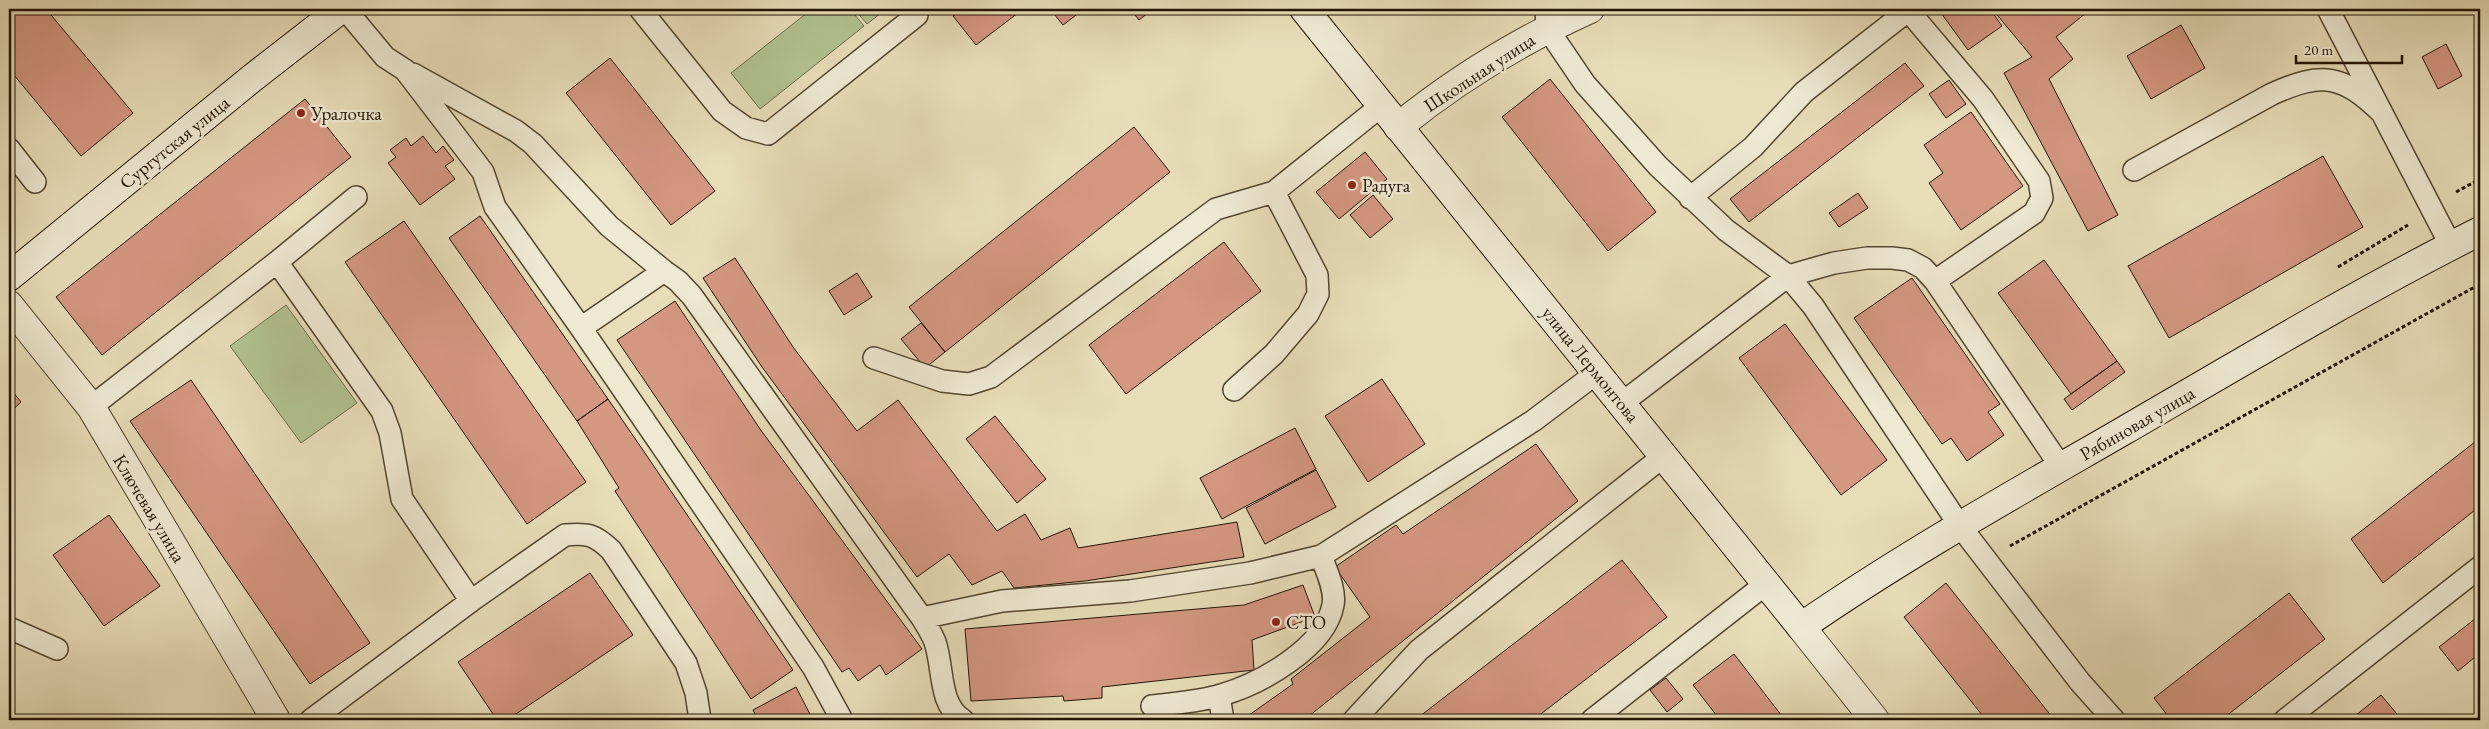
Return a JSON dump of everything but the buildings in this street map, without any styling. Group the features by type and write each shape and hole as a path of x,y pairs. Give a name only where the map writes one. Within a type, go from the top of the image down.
{"street":[{"name":"Сургутская улица","path":"9,277 252,78 341,9"},
{"name":"улица Лермонтова","path":"1304,9 1598,372 1875,720"},
{"name":"Школьная улица","path":"1389,116 1458,82 1546,19 1590,9"},
{"name":"Рябиновая улица","path":"1801,626 1912,554 2234,366 2480,231"},
{"name":"Ключевая улица","path":"9,306 91,407 276,720"}],"lane":[{"path":"345,9 386,57 405,70 516,131 533,144 609,226 678,281 692,296 922,618 934,641 946,697 953,714 963,720"},
{"path":"640,9 722,111 746,128 768,134 917,15"},
{"path":"1690,198 1753,146 1804,92 1908,9 1983,99 2039,181 2042,198 2034,213 1935,281"},
{"path":"2328,9 2451,246"},
{"path":"1546,19 1586,84 1658,166 1726,230 1788,276 1813,306 1960,526 2080,682 2114,720"},
{"path":"405,70 483,172 495,207 581,328 813,667 842,720"},
{"path":"2134,170 2293,84 2318,80 2337,82 2352,87 2382,113"},
{"path":"874,358 942,381 969,384 991,377 1216,210 1274,192 1389,116"},
{"path":"9,149 35,182"},
{"path":"1234,390 1274,354 1308,314 1318,294 1317,275 1274,192"},
{"path":"91,407 277,262 356,197"},
{"path":"1622,403 1788,276 1834,263 1867,258 1908,260 1922,268 1935,281 2061,467"},
{"path":"277,262 382,411 390,432 402,500 471,602"},
{"path":"581,328 664,271"},
{"path":"922,618 1002,602 1130,590 1250,573 1321,556 1533,421 1598,372"},
{"path":"1354,720 1419,650 1665,456"},
{"path":"311,720 565,535 582,533 598,538 611,550 686,663 696,693 700,720"},
{"path":"1152,706 1219,696 1257,682 1302,652 1326,625 1334,603 1330,582 1321,556"},
{"path":"2285,720 2480,566"},
{"path":"1592,720 1766,583"},
{"path":"9,628 57,649"},
{"path":"1219,696 1223,720"}],"path":[{"path":"2333,270 2480,179"},
{"path":"1986,559 2480,284"}],"green space":[{"path":"812,9 850,9 864,26 760,109 731,73"},
{"path":"854,9 886,9 867,24"},
{"path":"286,305 357,403 301,443 230,346"}],"place":[{"name":"Уралочка","path":"301,113"},
{"name":"Радуга","path":"1352,185"},
{"name":"СТО","path":"1276,622"}]}
